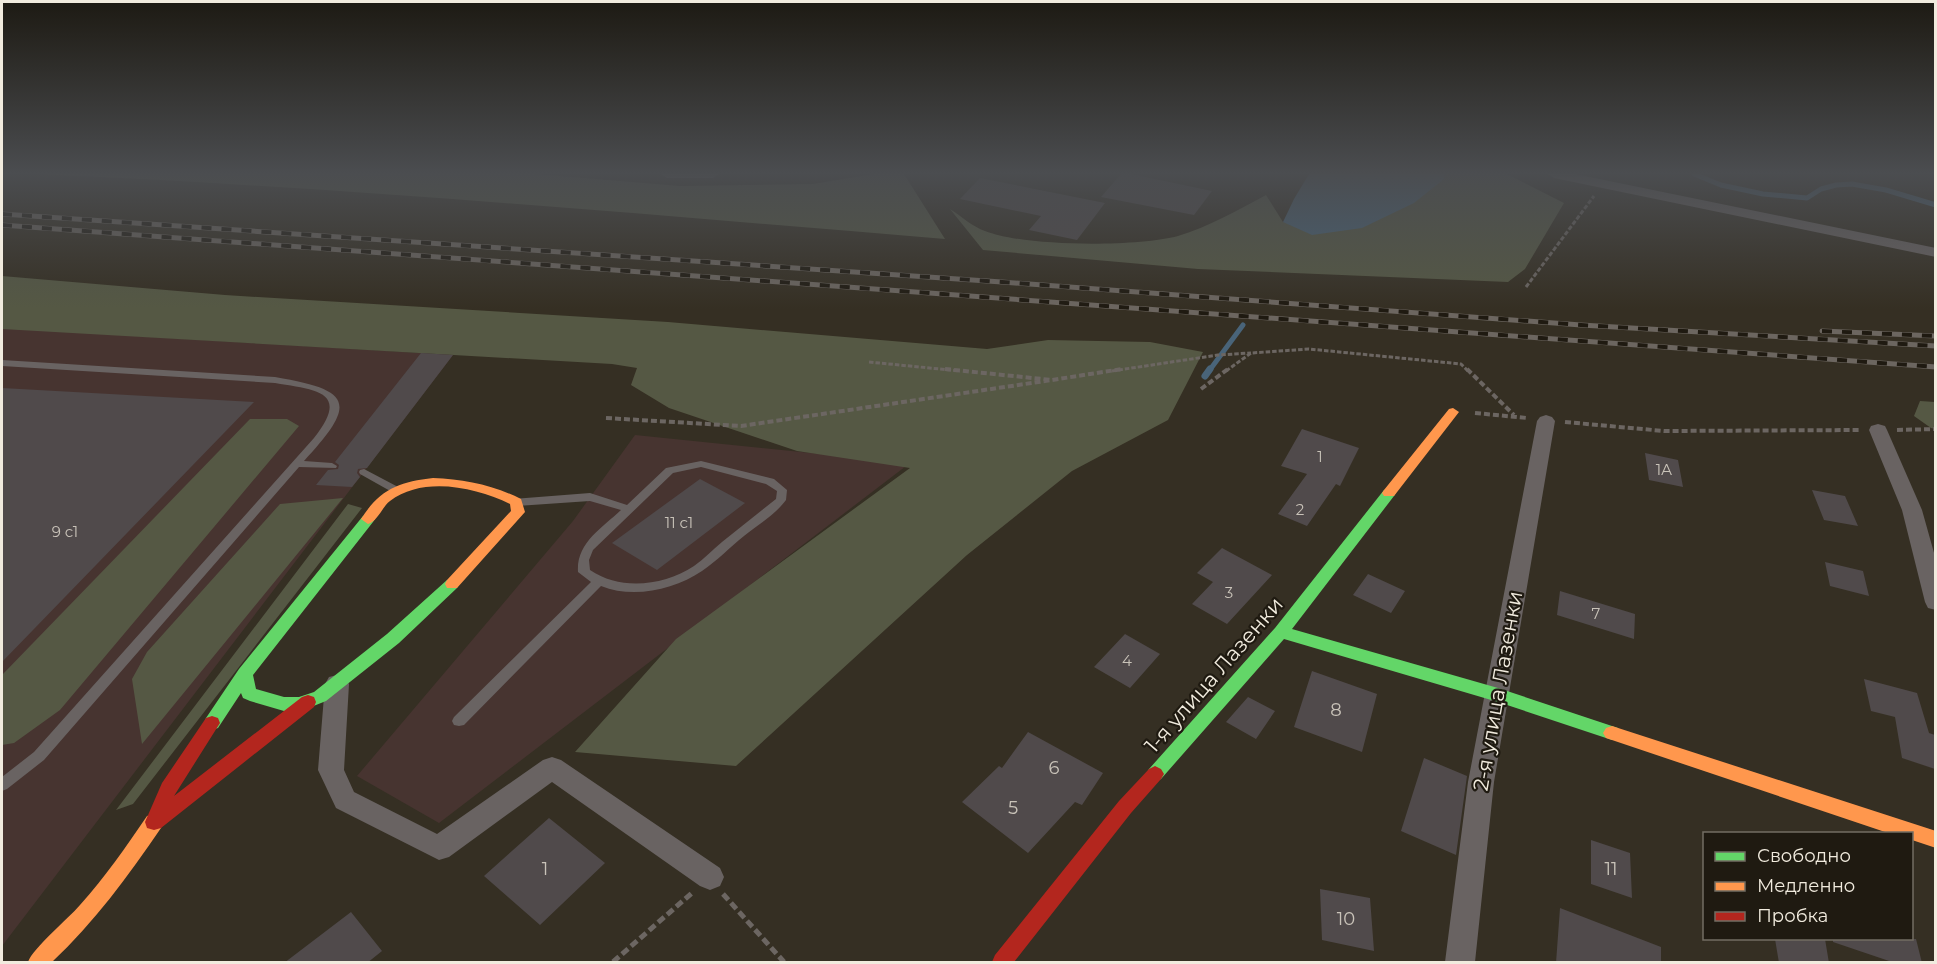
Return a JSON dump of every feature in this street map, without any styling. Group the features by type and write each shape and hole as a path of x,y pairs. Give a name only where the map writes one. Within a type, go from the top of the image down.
{"street":[{"path":"1771,219 1935,253"},
{"name":"1-я улица Лазенки","path":"1002,963 1125,807 1281,632 1454,412"},
{"name":"2-я улица Лазенки","path":"1460,963 1481,782 1546,421"},
{"path":"1878,430 1912,510 1935,602"},
{"path":"38,963 86,915 122,871 154,822 168,789 245,674 375,507 396,490 423,483 473,486 506,494 516,502 518,512 494,542 392,641 337,684 308,702 154,822"},
{"path":"1281,632 1498,695 1911,832"},
{"path":"245,674 249,693 274,704 308,702"},
{"path":"337,684 331,770 345,800 355,806 438,848 552,768 710,877"},
{"path":"1913,833 1935,840"}],"lane":[{"path":"2,363 275,380 329,394 335,400 337,409 331,423 296,464 39,756 2,785"},
{"path":"296,464 332,466"},
{"path":"701,464 756,477 770,481 782,490 781,500 694,571 647,586 628,587 598,582 584,572 583,560 588,548 629,509 670,470 685,465 701,464"},
{"path":"364,472 396,490"},
{"path":"516,502 590,497 629,509"},
{"path":"459,721 598,582"}],"path":[{"path":"1526,287 1577,219"},
{"path":"606,418 741,426 1218,355 1309,349 1461,364 1514,416"},
{"path":"1201,389 1251,353"},
{"path":"869,362 1052,380"},
{"path":"1454,412 1664,431 1935,429"},
{"path":"613,963 710,877"},
{"path":"727,899 784,963"}],"shaded area":[{"path":"2,328 453,355 2,946"},
{"path":"635,435 910,463 439,823 357,776 573,521"}],"green space":[{"path":"701,219 932,219 945,239"},
{"path":"958,219 965,219 981,229 1003,236 1053,243 1081,244 1159,240 1178,236 1221,219 1281,219 1283,222 1294,219 1555,219 1525,269 1508,282 1198,269 983,250"},
{"path":"2,276 225,295 668,322 987,349 1048,340 1150,342 1203,352 1168,420 1072,471 967,555 736,766 575,752 676,639 910,468 797,451 669,408 631,385 637,368 612,364 2,329"},
{"path":"1920,401 1935,402 1935,429 1914,416"},
{"path":"250,419 287,419 299,426 60,710 14,743 2,745 2,675"},
{"path":"343,498 142,744 132,679 147,652 280,504"},
{"path":"348,504 362,508 133,804 116,810"}],"water":[{"path":"1284,219 1381,219 1362,228 1312,235 1283,222"}],"building":[{"path":"1038,219 1093,219 1077,240 1029,230"},
{"path":"421,353 453,355 367,468 358,469 357,473 360,477 352,487 316,485 328,470 338,469 339,465 335,462"},
{"path":"2,388 254,402 2,662"},
{"path":"1302,429 1359,448 1340,486 1336,484 1307,526 1278,514 1307,474 1281,466"},
{"path":"1645,453 1678,460 1683,487 1649,480"},
{"path":"700,479 745,503 657,570 612,543"},
{"path":"1812,490 1845,496 1858,526 1824,520"},
{"path":"1222,548 1272,575 1227,624 1192,604 1213,582 1197,573"},
{"path":"1825,562 1863,571 1869,596 1830,586"},
{"path":"1368,574 1405,591 1391,613 1353,595"},
{"path":"1560,591 1635,614 1634,639 1557,615"},
{"path":"1125,634 1160,654 1130,688 1094,667"},
{"path":"1312,671 1377,694 1362,752 1294,727"},
{"path":"1864,679 1917,693 1929,733 1935,735 1935,769 1902,758 1895,717 1871,711"},
{"path":"1248,697 1275,711 1256,739 1226,722"},
{"path":"1028,732 1103,773 1082,805 1075,802 1028,853 962,802 999,766 1002,768"},
{"path":"1424,758 1467,776 1456,855 1401,831"},
{"path":"549,818 605,863 540,925 484,876"},
{"path":"1591,840 1630,853 1632,898 1591,884"},
{"path":"1320,889 1370,898 1374,951 1322,940"},
{"path":"1560,908 1661,947 1661,963 1556,963"},
{"path":"351,912 382,951 367,963 284,963"},
{"path":"1916,939 1922,963 1895,963 1833,942 1833,940"},
{"path":"1775,940 1825,940 1829,963 1779,963"}],"waterway":[{"path":"1209,371 1243,325"},
{"path":"1205,376 1210,369"}],"railway":[{"path":"75,219 1002,282 1581,325 1936,346"},
{"path":"2,225 1936,367"},
{"path":"1822,331 1936,336"}],"traffic: fast":[{"path":"1155,774 1281,632 1389,493"},
{"path":"212,723 245,674 368,519"},
{"path":"245,674 249,693 263,699 291,704 313,700 381,649 452,584"},
{"path":"1281,632 1498,695 1612,733"}],"traffic: slow":[{"path":"1389,493 1453,412"},
{"path":"368,519 386,497 399,489 415,485 433,483 469,485 503,495 516,502 518,512 452,584"},
{"path":"1612,733 1912,832"},
{"path":"38,962 71,930 100,896 154,822"},
{"path":"1913,832 1936,840"}],"traffic: jam":[{"path":"212,723 168,789 154,822 308,702"},
{"path":"1002,962 1125,807 1155,774"}]}
